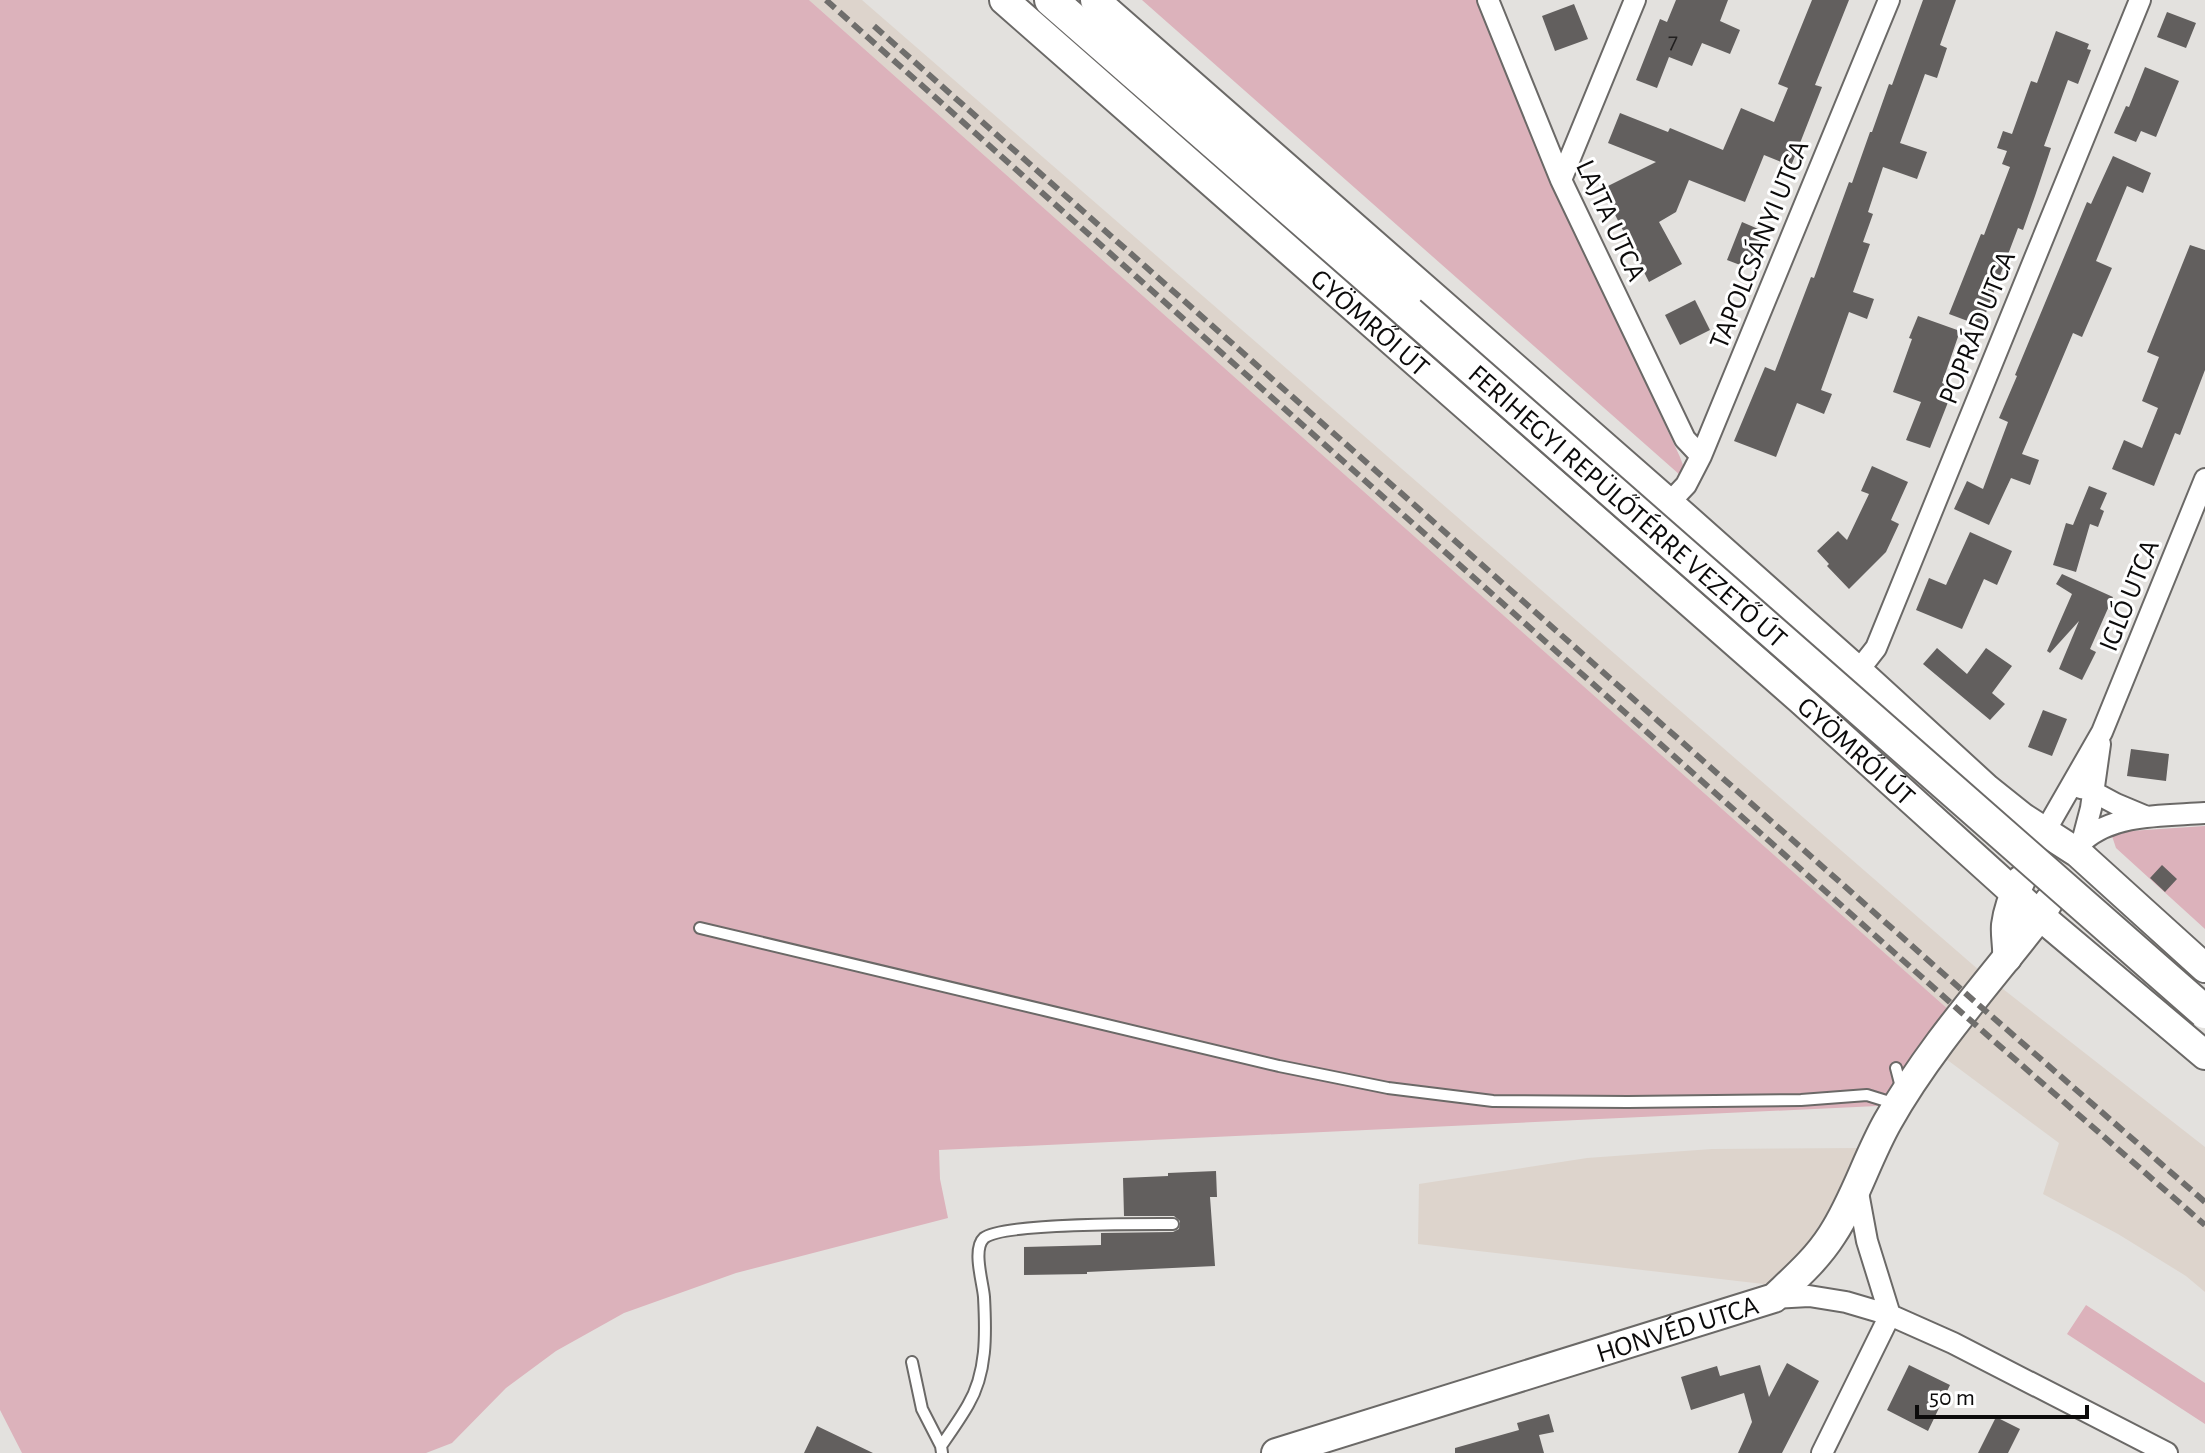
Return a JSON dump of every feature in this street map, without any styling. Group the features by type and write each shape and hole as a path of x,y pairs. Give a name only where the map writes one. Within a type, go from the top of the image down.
{"main road":[{"name":"FERIHEGYI REPÜLŐTÉRRE VEZETŐ ÚT","path":"1051,0 2205,1012"}],"street":[{"name":"GYÖMRŐI ÚT","path":"1004,0 1802,701 2040,916 2205,1055"},
{"path":"1095,0 1669,503 1987,789 2044,833 2080,847 2205,968"},
{"name":"LAJTA UTCA","path":"1488,0 1561,180 1685,439 1701,456"},
{"path":"1561,180 1635,0"},
{"name":"TAPOLCSÁNYI UTCA","path":"1669,503 1686,485 1701,456 1889,0"},
{"name":"POPRÁD UTCA","path":"1858,671 1876,648 2140,0"},
{"name":"IGLÓ UTCA","path":"2044,833 2102,732 2205,479"},
{"name":"IGLÓ UTCA","path":"2080,847 2093,792 2102,732"},
{"path":"2067,792 2078,788 2093,792 2147,817"},
{"path":"2080,847 2090,835 2107,826 2147,817 2205,813"},
{"path":"2044,833 2015,893 2006,928 2007,958 2029,949 2072,942"},
{"path":"1957,841 1998,906 2006,928"},
{"name":"HONVÉD UTCA","path":"1276,1453 1774,1298 1811,1263 1833,1234 1900,1101 1941,1039 2040,916 2080,847"},
{"path":"1822,1453 1890,1315 1867,1241 1857,1187"},
{"path":"1774,1298 1809,1296 1846,1302 1890,1315 1985,1359 2157,1451"}],"lane":[{"path":"700,928 1279,1066 1388,1088 1493,1101 1801,1100 1867,1095 1900,1101 1896,1068"},
{"path":"941,1450 970,1404 983,1369 984,1296 977,1249 983,1239 998,1232 1018,1230 1173,1224"},
{"path":"912,1362 922,1409 941,1450"}],"shaded area":[{"path":"0,0 809,0 1958,1018 1898,1105 939,1150 940,1179 948,1218 736,1273 624,1313 556,1351 506,1388 452,1443 426,1453 22,1453 0,1410"},
{"path":"809,0 862,0 1980,971 2205,1147 2205,1292 2186,1276 2118,1234 2043,1194 2059,1143 1934,1050 1958,1018"},
{"path":"1142,0 1478,0 1532,139 1680,457 1683,465 1680,475"},
{"path":"2205,826 2205,929 2116,848 2112,836 2130,831"},
{"path":"1859,1148 1824,1224 1806,1253 1772,1285 1418,1244 1419,1184 1587,1158 1712,1149"},
{"path":"2086,1305 2205,1383 2205,1424 2067,1334"}],"building":[{"path":"1676,0 1728,0 1720,21 1740,30 1730,54 1702,43 1692,66 1669,57 1657,88 1636,80 1660,19 1667,22"},
{"path":"1812,0 1849,0 1815,85 1822,87 1791,166 1764,155 1745,202 1689,180 1676,212 1659,222 1682,264 1649,282 1602,189 1656,162 1608,143 1620,113 1668,132 1670,128 1723,150 1741,108 1774,122 1788,88 1778,84"},
{"path":"1923,0 1956,0 1940,45 1947,48 1937,78 1925,74 1900,143 1927,152 1917,179 1883,167 1868,212 1873,214 1863,242 1870,244 1853,292 1874,299 1867,319 1849,312 1821,390 1832,394 1824,414 1797,403 1776,457 1734,441 1765,367 1775,371 1889,84 1892,85"},
{"path":"1574,4 1588,39 1555,51 1542,16"},
{"path":"2167,12 2196,23 2186,48 2157,37"},
{"path":"2056,31 2089,44 2087,49 2091,50 2078,84 2068,80 2044,146 2051,148 2023,230 2018,228 1981,326 1949,314 2010,167 2002,164 2007,151 1997,148 2003,131 2012,134 2031,81 2037,83"},
{"path":"2145,67 2179,81 2156,137 2141,131 2136,142 2114,133 2126,106 2129,107"},
{"path":"2113,156 2151,173 2143,193 2127,186 2096,261 2112,268 2082,337 2073,333 2022,454 2039,460 2030,485 2011,478 1989,525 1954,509 1967,481 1983,489 2008,422 1999,418 2015,375 2087,202 2091,204"},
{"path":"1742,222 1763,231 1748,268 1727,260"},
{"path":"2190,245 2205,250 2205,370 2180,435 2175,433 2154,486 2112,469 2124,440 2142,448 2158,408 2142,401 2159,357 2147,352"},
{"path":"1695,300 1710,330 1680,345 1665,315"},
{"path":"1918,316 1960,331 1942,383 1954,387 1930,448 1906,440 1921,402 1893,392"},
{"path":"1872,466 1908,482 1891,520 1899,524 1886,552 1849,589 1817,551 1838,531 1847,540 1869,494 1861,491"},
{"path":"2089,486 2107,493 2100,509 2104,511 2098,527 2090,524 2076,572 2053,565 2066,523 2073,525"},
{"path":"1970,532 2012,551 1997,585 1984,579 1962,629 1916,610 1929,578 1946,585"},
{"path":"2062,574 2113,597 2090,649 2096,652 2082,680 2059,669 2079,621 2050,653 2047,651 2072,594 2056,584"},
{"path":"1937,648 1967,674 1986,648 2012,666 1992,693 2005,704 1990,720 1923,664"},
{"path":"2043,710 2067,719 2052,756 2028,747"},
{"path":"2131,749 2169,754 2166,781 2127,776"},
{"path":"2162,865 2177,879 2165,892 2150,878"},
{"path":"1216,1171 1217,1197 1210,1197 1215,1266 1024,1275 1024,1247 1101,1245 1101,1233 1173,1232 1179,1229 1180,1221 1174,1216 1124,1216 1123,1178"},
{"path":"1787,1363 1819,1381 1782,1453 1738,1453 1752,1422 1744,1393 1691,1410 1681,1377 1717,1366 1720,1376 1760,1365 1769,1397"},
{"path":"1909,1365 1950,1385 1928,1431 1887,1410"},
{"path":"1549,1414 1554,1432 1539,1435 1544,1453 1455,1453 1455,1448 1519,1430 1517,1423"},
{"path":"1996,1417 2020,1429 2008,1453 1978,1453"},
{"path":"817,1426 873,1453 804,1453"}],"railway":[{"path":"826,0 1962,1013 2205,1225"},
{"path":"874,26 2205,1202"}]}
